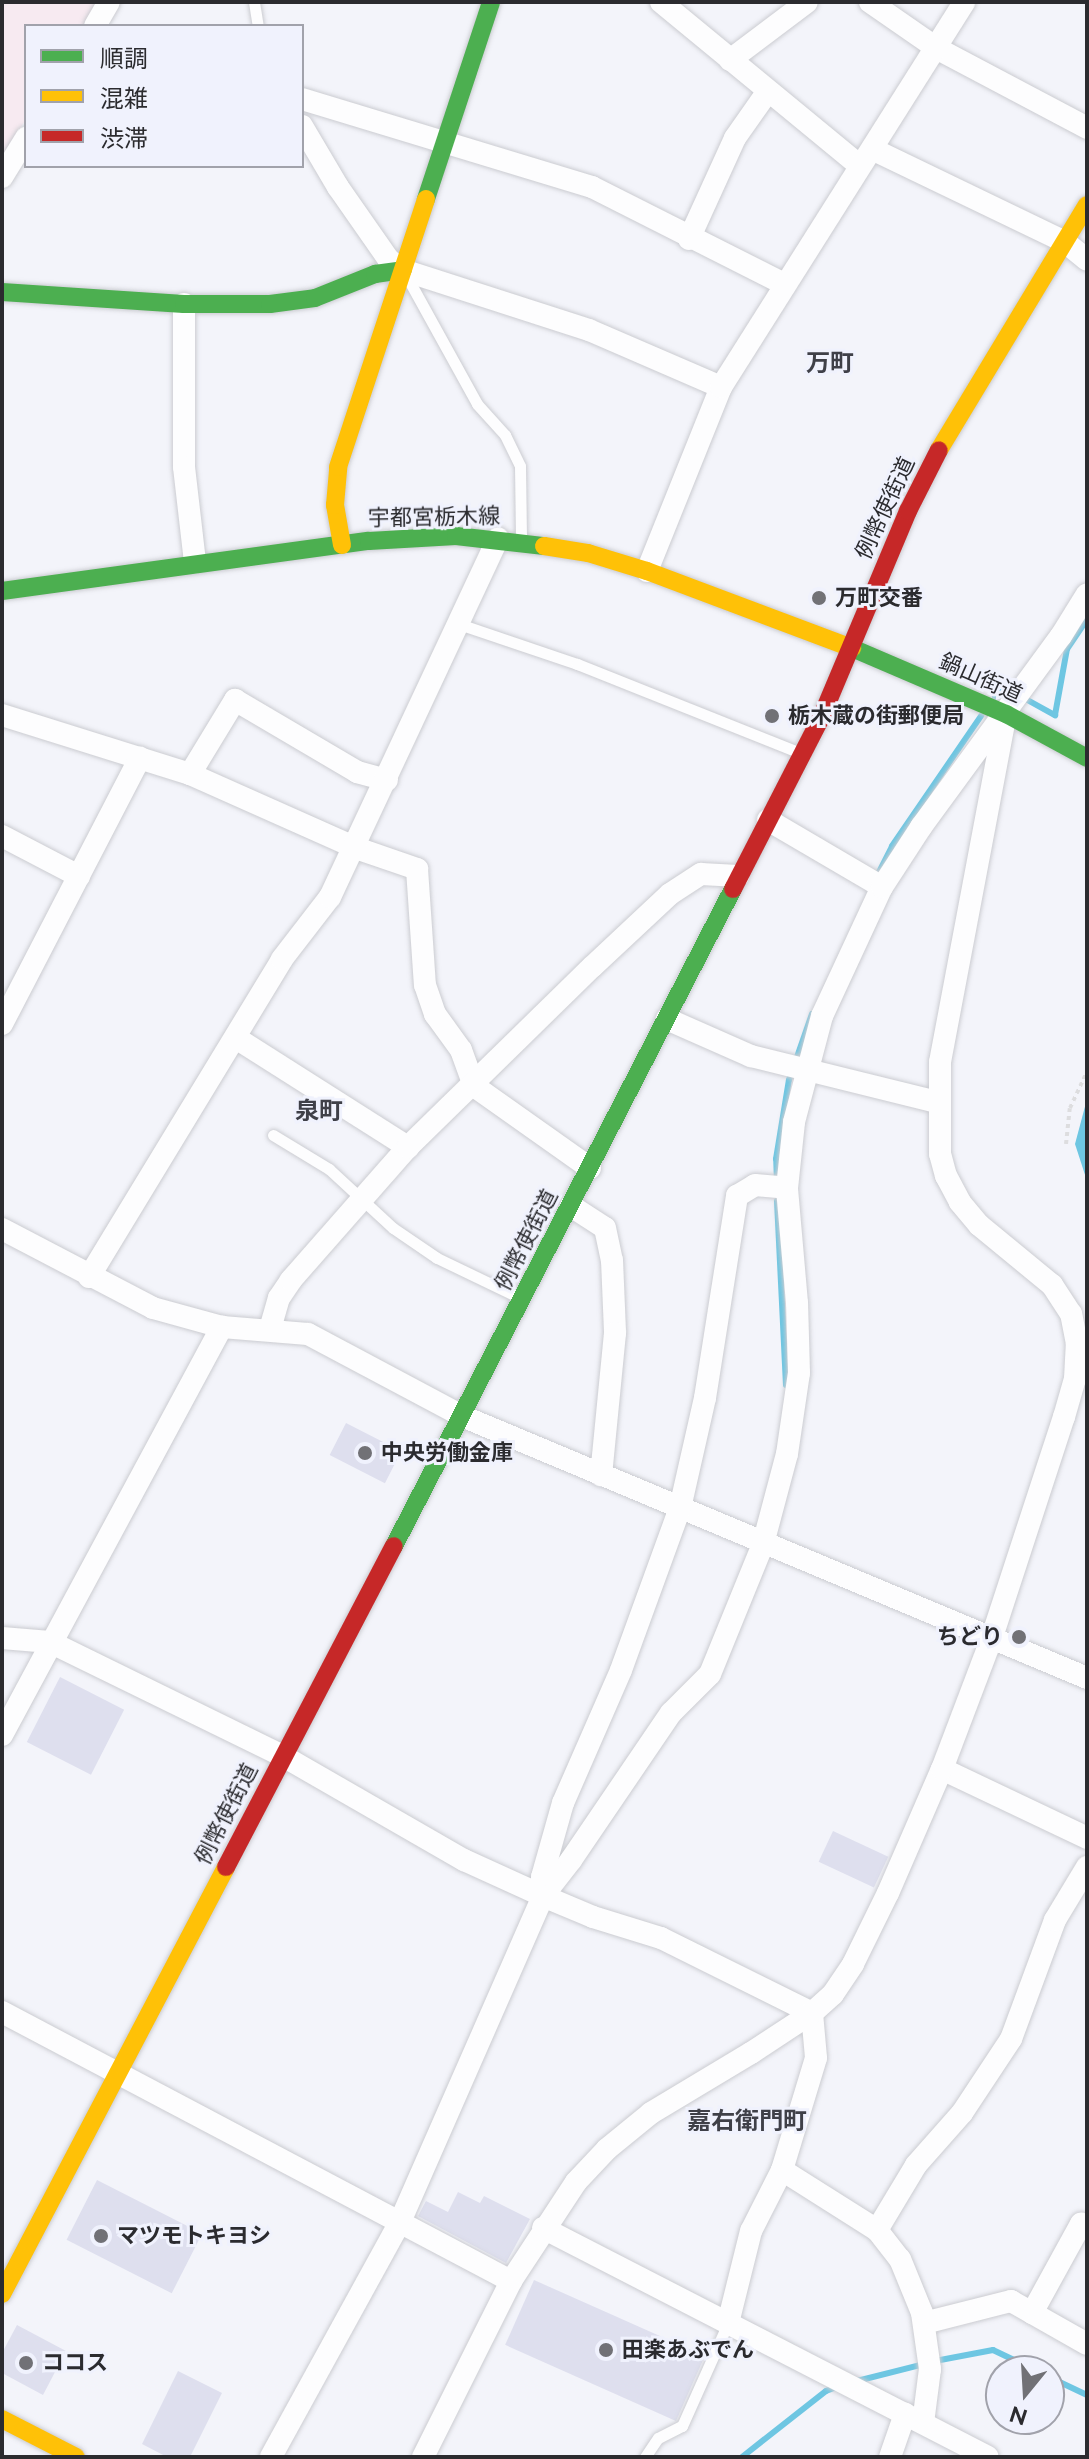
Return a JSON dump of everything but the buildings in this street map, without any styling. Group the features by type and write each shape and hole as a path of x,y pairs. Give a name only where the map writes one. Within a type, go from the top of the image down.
{"main road":[{"path":"342,545 335,505 338,467 491,2"},
{"name":"例幣使街道","path":"2,2294 523,1299 802,754 852,648 908,511 954,422 1087,205"},
{"path":"2,292 184,304 270,304 315,298 375,274 403,270"},
{"name":"宇都宮栃木線","path":"2,591 195,562 342,545 456,536 498,538 588,553 647,571 852,648"},
{"name":"鍋山街道","path":"852,648 1006,714 1087,758"},
{"path":"2,2419 76,2457"}],"street":[{"path":"96,24 109,2"},
{"path":"661,2 768,91 866,157 1065,242 1087,260"},
{"path":"730,60 807,2"},
{"path":"870,2 938,49 1087,128"},
{"path":"647,571 721,387 784,284 938,49 961,4"},
{"path":"689,239 735,138 768,91"},
{"path":"304,100 592,187 689,239 784,284"},
{"path":"304,129 338,187 389,260 403,270 589,330 721,387"},
{"path":"2,177 24,141"},
{"path":"184,304 184,467 195,562"},
{"path":"89,1277 282,959 330,897 356,848 498,538"},
{"path":"271,2457 400,2222 543,1896 671,1713 710,1674 763,1544 787,1454 799,1373 797,1303 787,1188 794,1122 805,1069 822,1016 882,887 921,827 1006,714 1087,594"},
{"path":"190,774 235,700 357,772 387,780"},
{"path":"423,2457 511,2281 576,2182 607,2149 651,2113 812,2013 833,1994 853,1964 942,1769 991,1640 1075,1379 1079,1311 979,1225 960,1202 946,1176 940,1154 937,1102 940,1062 1006,714"},
{"path":"2,715 190,774 356,848 417,869 425,985 435,1014 461,1050 474,1086 590,1168"},
{"path":"4,1017 140,758"},
{"path":"768,820 882,887"},
{"path":"2,836 79,876"},
{"path":"270,1329 279,1298 291,1280 408,1147 670,894 701,874 738,876"},
{"path":"667,1019 751,1056 937,1102"},
{"path":"236,1038 408,1147"},
{"path":"543,1896 542,1877 563,1803 621,1670 680,1508 705,1398 737,1196 755,1185 787,1188"},
{"path":"571,1206 605,1228 612,1260 615,1333 601,1475"},
{"path":"2,1229 153,1308 222,1327 308,1334 462,1416 1087,1678"},
{"path":"2,1735 222,1327"},
{"path":"2,1638 50,1642 283,1756 464,1860 543,1896 698,1954 812,2013"},
{"path":"942,1769 1087,1838"},
{"path":"877,2230 916,2165 962,2113 1011,2039 1055,1920 1087,1867"},
{"path":"2,2012 511,2281"},
{"path":"728,2323 751,2231 782,2170 816,2058 812,2013"},
{"path":"782,2170 877,2230 900,2259 924,2323 930,2369 914,2419 890,2457"},
{"path":"1032,2313 1081,2224 1087,2228"},
{"path":"543,2228 988,2457"},
{"path":"924,2323 1011,2301 1087,2344"}],"lane":[{"path":"254,2 258,24"},
{"path":"403,270 477,404 505,435 520,466 521,540"},
{"path":"459,624 590,669 802,754"},
{"path":"273,1135 329,1169 362,1200 437,1258 523,1299"},
{"path":"645,2457 658,2438 682,2426 728,2323"}],"path":[{"path":"1066,1144 1070,1108 1087,1072"}],"shaded area":[{"path":"2,2 97,2 84,24 24,24 24,122 2,159"}],"water":[{"path":"1087,1099 1087,1181 1075,1144"}],"waterway":[{"path":"1022,697 1055,715 1067,649 1087,619"},
{"path":"995,697 1002,686 1013,692"},
{"path":"878,874 892,846 981,716"},
{"path":"777,1182 776,1159 789,1080 812,1014"},
{"path":"777,1201 786,1385"},
{"path":"935,2361 993,2350 1003,2355"},
{"path":"853,2382 924,2364"},
{"path":"1065,2385 1087,2395"},
{"path":"742,2457 826,2391 839,2386"}],"traffic: fast":[{"path":"426,199 491,2"},
{"path":"2,292 184,304 270,304 315,298 375,274 403,270"},
{"path":"2,591 369,541 456,536 544,546"},
{"path":"852,648 1006,714 1087,758"},
{"path":"394,1546 733,889"}],"traffic: slow":[{"path":"342,545 335,505 338,467 426,199"},
{"path":"939,450 1087,205"},
{"path":"544,546 588,553 647,571 852,648"},
{"path":"2,2294 226,1867"},
{"path":"2,2419 76,2457"}],"traffic: jam":[{"path":"733,889 821,718 908,511 939,450"},
{"path":"226,1867 394,1546"}],"place":[{"name":"万町交番","path":"819,598"},
{"name":"栃木蔵の街郵便局","path":"772,716"},
{"name":"中央労働金庫","path":"365,1453"},
{"name":"ちどり","path":"1019,1637"},
{"name":"マツモトキヨシ","path":"101,2236"},
{"name":"田楽あぶでん","path":"606,2350"},
{"name":"ココス","path":"26,2363"}],"district":[{"name":"万町","path":"830,363"},
{"name":"泉町","path":"319,1111"},
{"name":"嘉右衛門町","path":"747,2121"}]}
